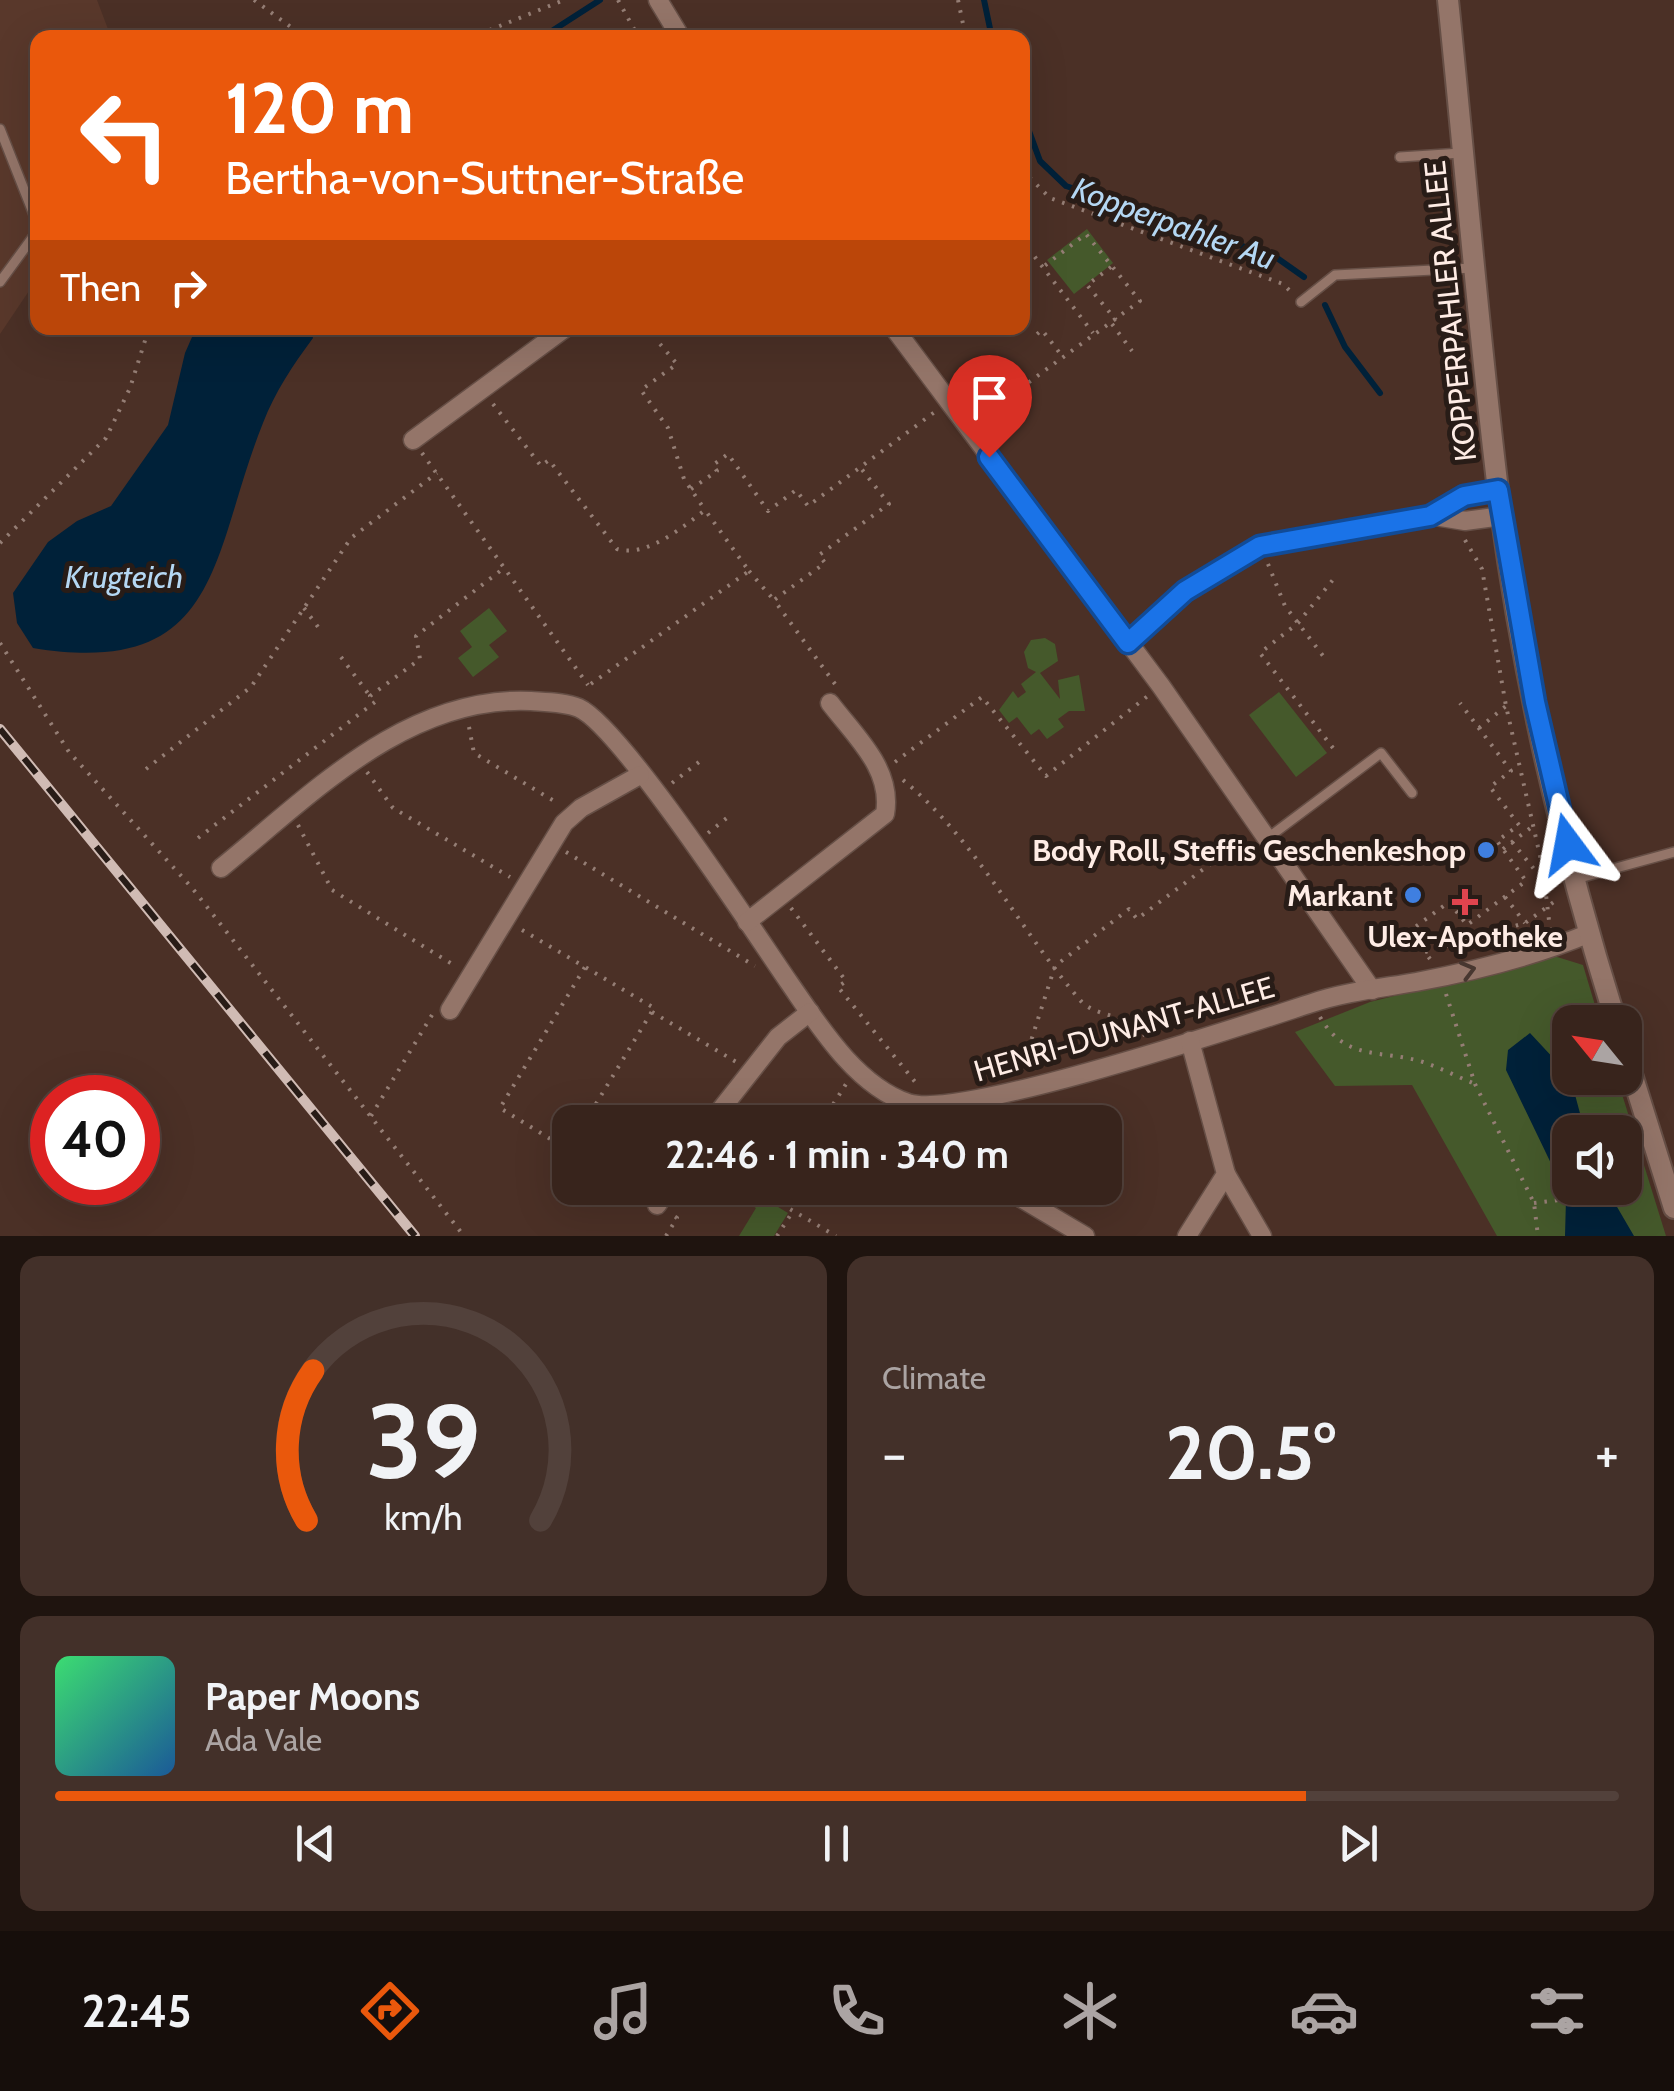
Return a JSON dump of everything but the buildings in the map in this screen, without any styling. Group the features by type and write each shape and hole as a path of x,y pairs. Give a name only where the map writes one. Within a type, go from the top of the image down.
{"street":[{"name":"KOPPERPAHLER ALLEE","path":"1448,0 1502,516 1535,702 1577,886 1611,1005"},
{"path":"658,3 677,30"},
{"path":"413,440 556,335"},
{"path":"899,335 1160,686 1372,990"},
{"path":"1430,516 1464,496 1498,490"},
{"path":"1128,643 1185,591 1260,546 1430,516 1466,522 1502,516"},
{"path":"221,868 358,760 406,728 465,708 515,700 581,709"},
{"path":"748,922 885,814 885,769 830,703"},
{"name":"HENRI-DUNANT-ALLEE","path":"581,709 602,726 656,795 810,1012 855,1068 907,1102 928,1105"},
{"path":"450,1010 550,842 574,813 640,775"},
{"name":"HENRI-DUNANT-ALLEE","path":"940,1105 1015,1090 1312,1002 1441,978 1556,947 1590,933"},
{"path":"725,1105 778,1037 810,1012"},
{"path":"1190,1041 1226,1174 1262,1236"},
{"path":"1639,1095 1674,1208"},
{"path":"1187,1236 1226,1174"},
{"path":"1033,1205 1085,1236"}],"lane":[{"path":"0,129 30,206"},
{"path":"1400,157 1464,153"},
{"path":"0,282 30,239"},
{"path":"1301,302 1335,276 1476,268"},
{"path":"1265,832 1381,753 1412,793"},
{"path":"1577,886 1674,852"}],"path":[{"path":"254,0 295,30"},
{"path":"490,30 564,0"},
{"path":"618,0 635,30"},
{"path":"958,0 964,30"},
{"path":"1030,178 1050,198 1284,284 1301,302"},
{"path":"972,433 1062,356 1140,302 1086,234 1043,266"},
{"path":"1030,250 1093,333"},
{"path":"1112,266 1088,285 1132,350"},
{"path":"1037,334 1042,330 1062,356"},
{"path":"0,544 106,438 124,402 147,335"},
{"path":"660,344 677,364 642,390 668,428 691,490 842,694 830,703"},
{"path":"481,388 542,466 550,460 617,548 628,552 673,534 705,510"},
{"path":"691,490 717,471 712,465 728,454 768,511 796,490 808,506 949,402"},
{"path":"516,433 522,428"},
{"path":"413,440 588,686"},
{"path":"774,600 825,563 819,555 888,504 860,467"},
{"path":"146,769 251,687 352,538 437,474"},
{"path":"1466,522 1465,540 1482,569 1506,706 1543,869 1547,920 1556,947"},
{"path":"1260,546 1285,606 1327,662"},
{"path":"370,696 420,659 416,636 504,568"},
{"path":"581,709 588,686 749,572"},
{"path":"1334,748 1260,653 1298,624 1336,576"},
{"path":"304,608 321,632"},
{"path":"0,643 68,752 193,889 464,1236"},
{"path":"198,838 376,702 341,657"},
{"path":"1154,1051 1139,1026 1083,1004 940,811 885,769 982,697 1046,776 1160,686"},
{"path":"1450,902 1467,925 1526,881 1497,841 1518,825 1490,787 1511,771 1460,702"},
{"path":"1479,728 1506,706"},
{"path":"465,708 474,753 574,813"},
{"path":"358,760 393,808 523,885"},
{"path":"656,795 699,762"},
{"path":"288,814 302,829 332,890 470,975"},
{"path":"692,844 728,818"},
{"path":"1498,856 1534,826"},
{"path":"1015,1090 1055,966 1130,909 1137,920 1265,832"},
{"path":"550,842 762,970"},
{"path":"1512,842 1534,869 1543,869"},
{"path":"1425,952 1526,923 1577,886"},
{"path":"782,896 846,981 838,987 934,1105"},
{"path":"1506,897 1526,923"},
{"path":"1456,898 1410,931 1441,978 1475,1084 1534,1202 1538,1236"},
{"path":"502,918 654,1008 595,1105"},
{"path":"552,1139 500,1108 585,967"},
{"path":"1312,1002 1332,1038 1362,1052 1421,1062 1475,1084"},
{"path":"371,1116 439,1004 450,1010"},
{"path":"652,1012 752,1071"},
{"path":"833,1105 839,1095"},
{"path":"1534,1202 1552,1201"},
{"path":"783,1205 836,1236"},
{"path":"777,1236 793,1211"}],"shaded area":[{"path":"0,0 97,0 108,30 30,30 30,289 0,334"}],"green space":[{"path":"1087,229 1113,263 1074,294 1047,260"},
{"path":"489,608 507,631 489,645 499,657 473,677 458,658 472,647 460,631"},
{"path":"1045,638 1055,644 1058,661 1040,673 1060,699 1058,680 1079,675 1085,711 1069,711 1058,719 1064,727 1047,739 1039,729 1031,735 1017,717 1009,723 999,710 1013,691 1018,698 1026,692 1021,684 1036,672 1028,668 1024,652 1031,640"},
{"path":"1279,692 1327,753 1296,777 1249,715"},
{"path":"1554,956 1583,965 1595,1005 1552,1005 1552,1095 1622,1095 1628,1115 1552,1115 1552,1205 1642,1205 1642,1159 1666,1236 1497,1236 1412,1085 1335,1086 1295,1032 1370,1002"},
{"path":"751,1205 775,1205 788,1213 774,1236 739,1236 756,1208"}],"water":[{"name":"Krugteich","path":"193,335 313,338 268,412 217,560 199,597 175,625 142,644 95,653 33,648 17,623 13,593 48,542 77,521 111,506 168,425"},
{"path":"1530,1033 1552,1057 1552,1095 1575,1095 1580,1115 1552,1115 1552,1165 1506,1070 1508,1050"},
{"path":"1566,1205 1616,1205 1634,1236 1565,1236"}],"waterway":[{"name":"Kopperpahler Au","path":"553,30 600,0"},
{"name":"Kopperpahler Au","path":"984,0 990,30"},
{"name":"Kopperpahler Au","path":"1030,134 1040,161 1066,186 1277,258 1304,277"},
{"name":"Kopperpahler Au","path":"1325,305 1345,347 1380,393"}],"railway":[{"path":"0,729 415,1236"}],"place":[{"name":"Body Roll, Steffis Geschenkeshop","path":"1486,850"},
{"name":"Markant","path":"1413,895"},
{"name":"Ulex-Apotheke","path":"1465,902"}],"route":[{"path":"989,457 1128,643 1185,591 1237,556 1260,546 1430,516 1464,496 1498,490 1535,702 1568,844"}]}
